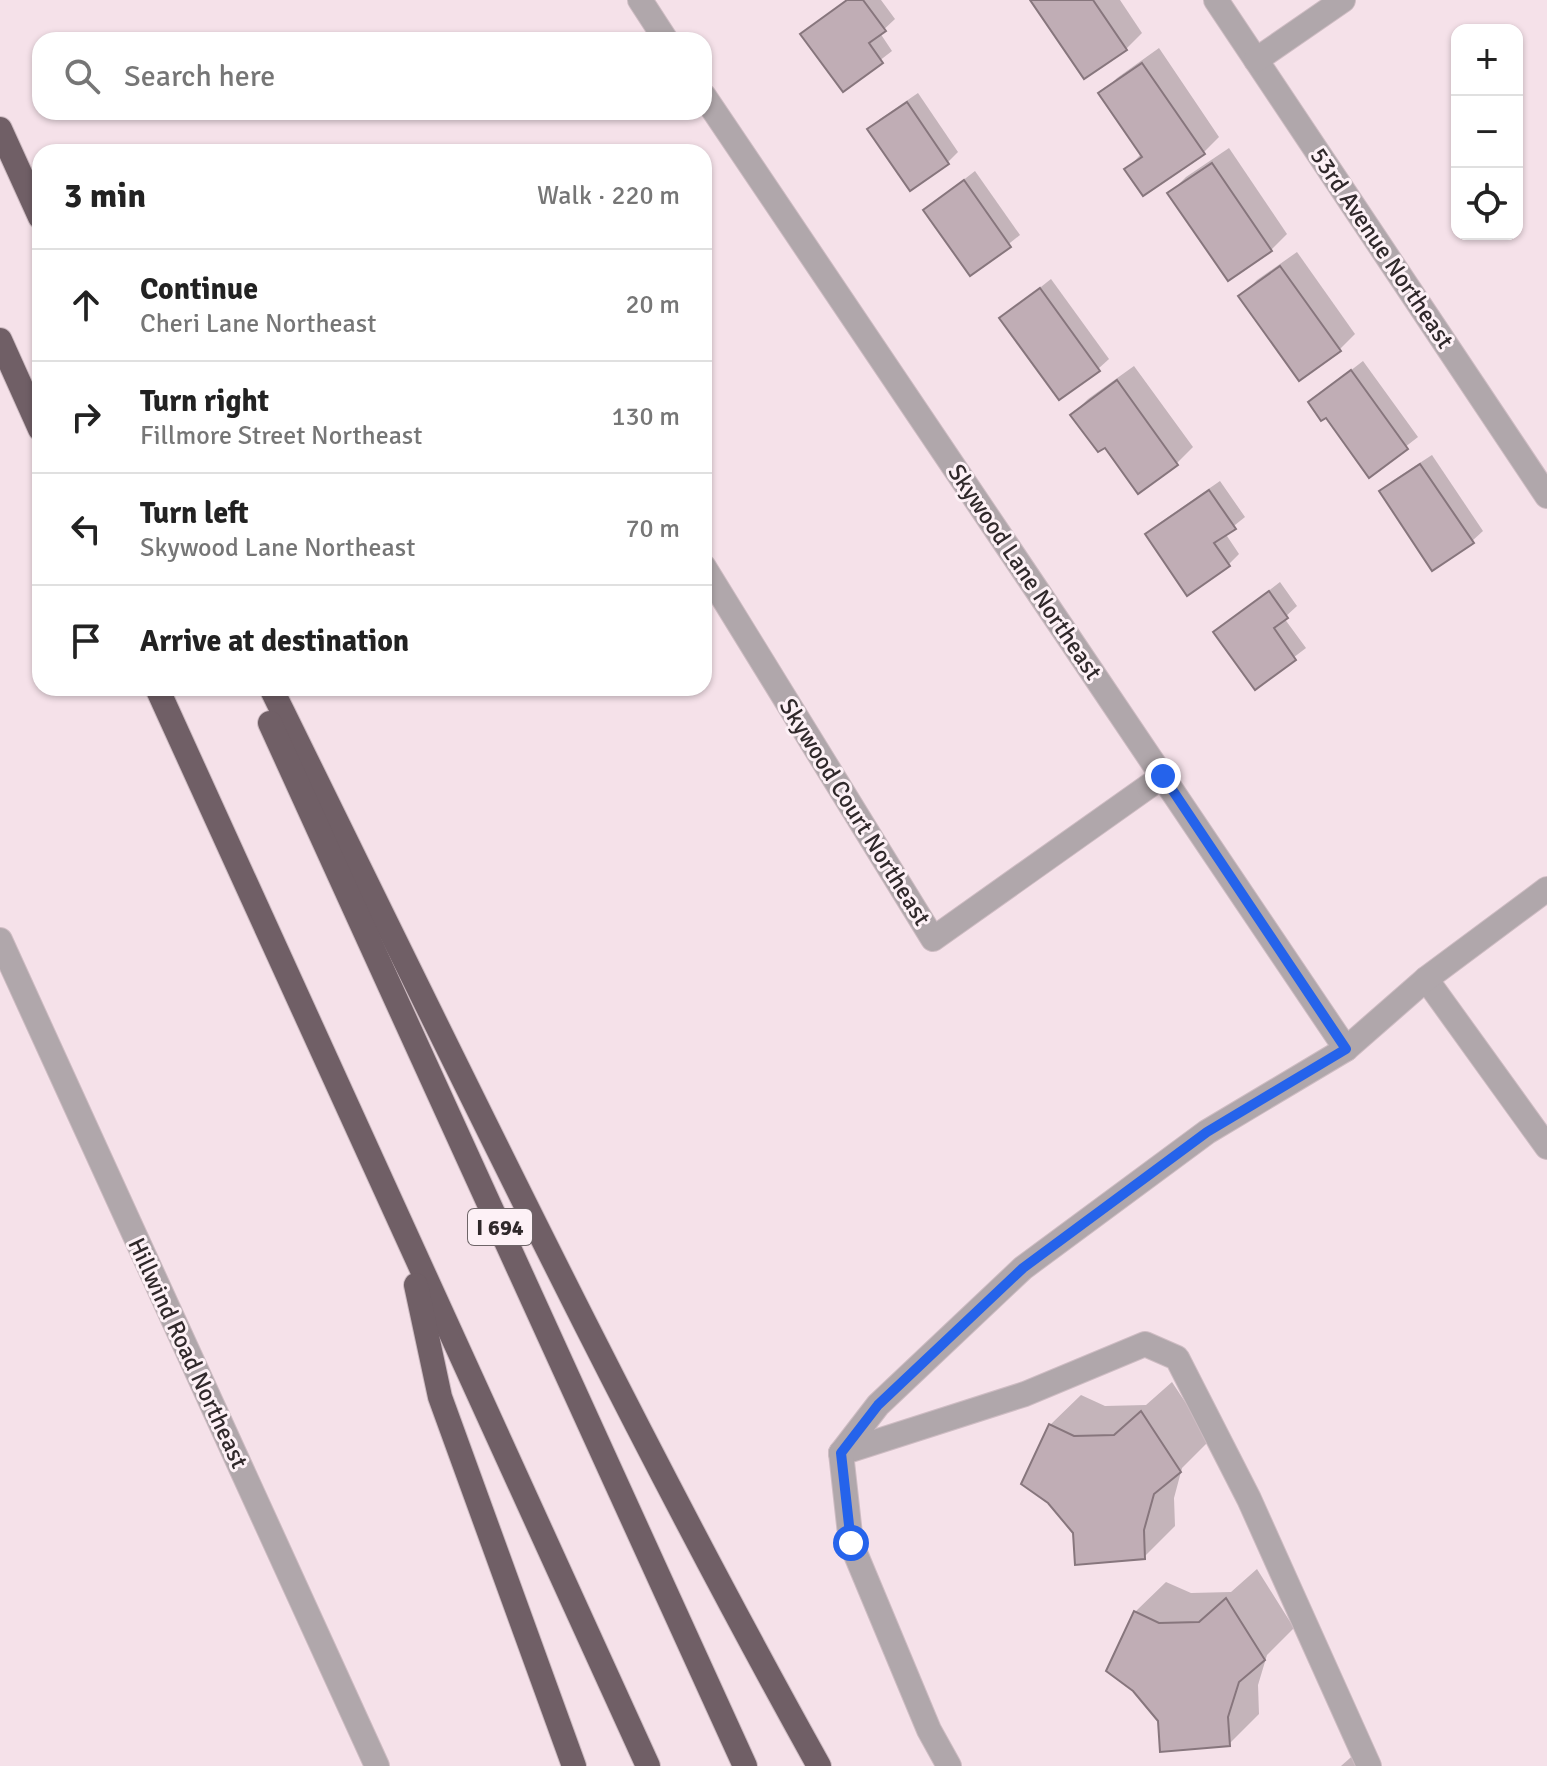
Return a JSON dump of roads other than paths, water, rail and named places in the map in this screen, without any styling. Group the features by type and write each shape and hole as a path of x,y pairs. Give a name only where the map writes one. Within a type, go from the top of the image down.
{"highway":[{"path":"0,129 32,199"},
{"path":"0,340 32,411"},
{"path":"161,696 648,1766"},
{"name":"I 694","path":"258,696 745,1766"},
{"path":"275,696 508,1169 708,1562 819,1766"},
{"path":"406,1239 440,1397 574,1766"}],"street":[{"path":"640,0 661,32"},
{"name":"53rd Avenue Northeast","path":"1216,0 1547,496"},
{"path":"1256,60 1343,0"},
{"name":"Skywood Lane Northeast","path":"712,108 1346,1049"},
{"name":"Skywood Court Northeast","path":"712,580 933,939 1163,776"},
{"path":"949,1766 929,1730 851,1543 841,1453 878,1405 1023,1268 1207,1132 1346,1049 1426,979 1547,889"},
{"name":"Hillwind Road Northeast","path":"0,940 377,1766"},
{"path":"1426,979 1547,1147"},
{"path":"841,1453 1025,1394 1145,1344 1177,1358 1249,1499 1369,1766"}]}
